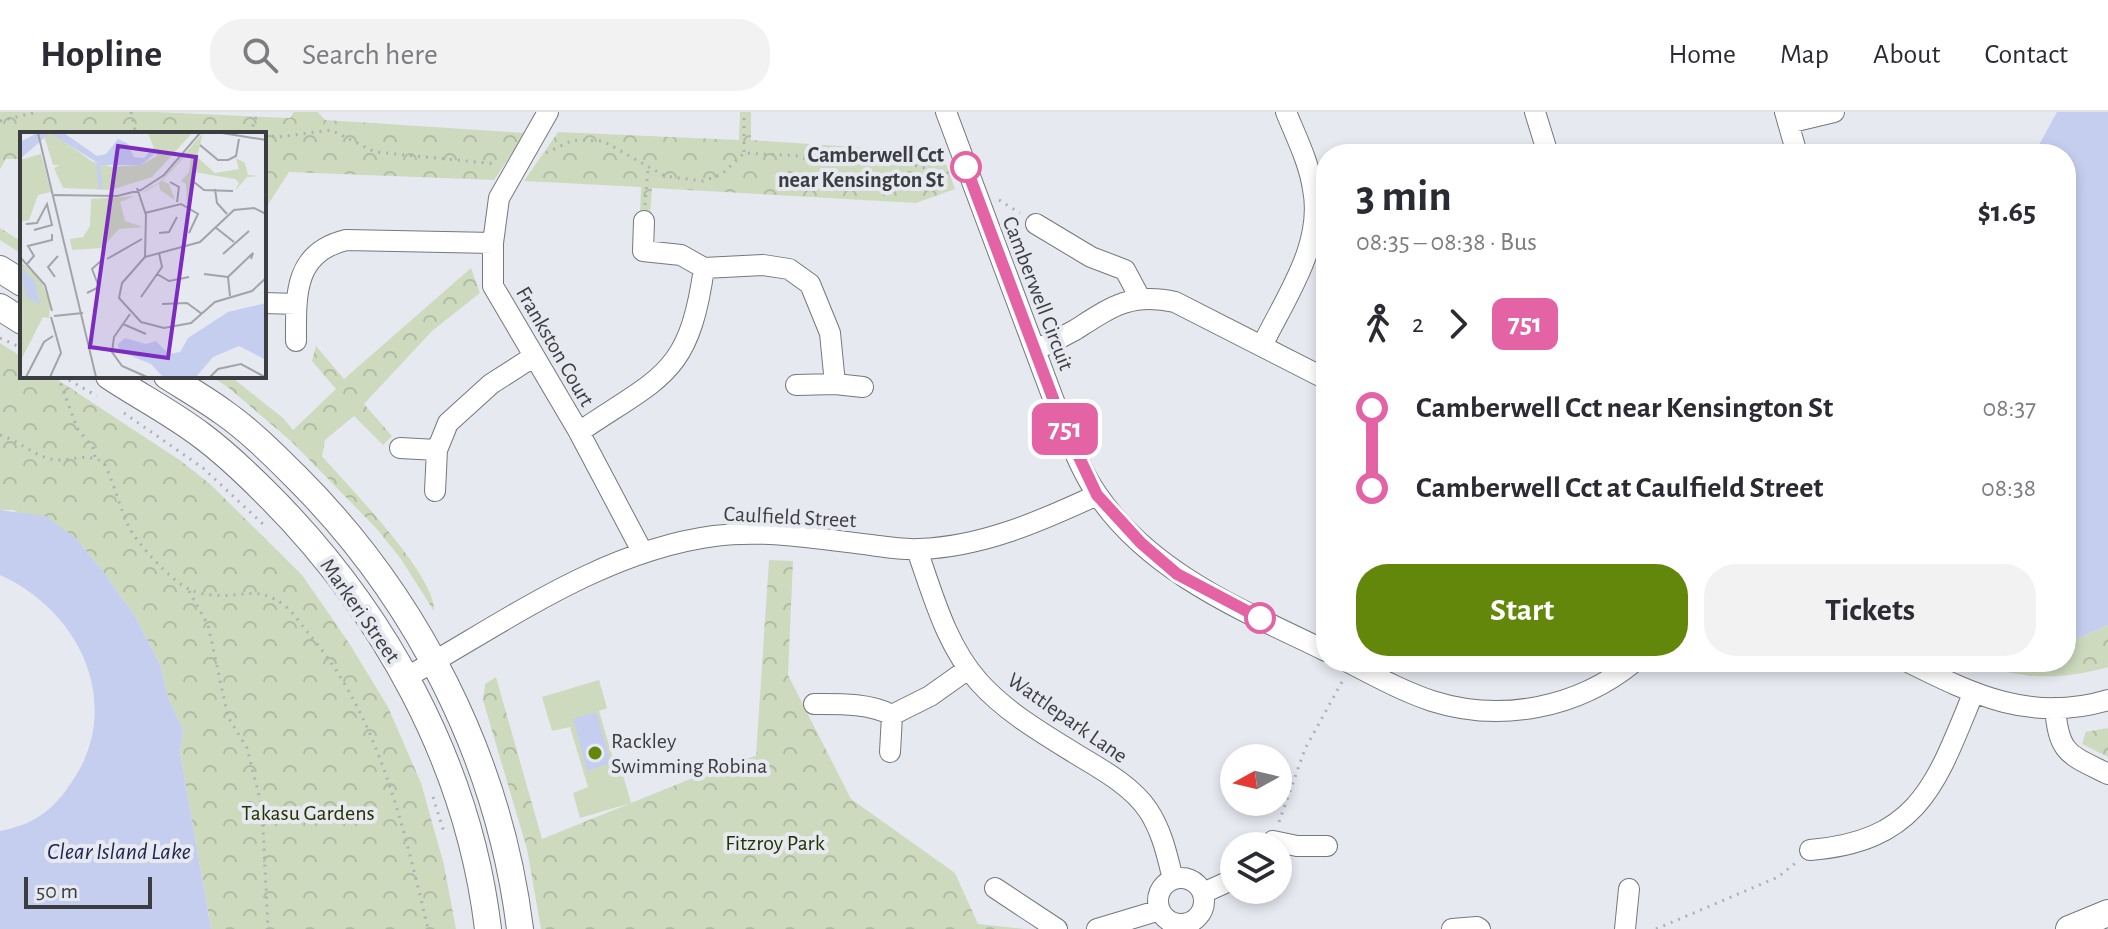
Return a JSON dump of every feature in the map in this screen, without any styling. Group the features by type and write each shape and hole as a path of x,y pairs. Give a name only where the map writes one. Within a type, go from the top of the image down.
{"main road":[{"path":"0,269 20,282"},
{"path":"0,307 20,320"},
{"name":"Markeri Street","path":"170,378 224,413 270,452 319,500 382,577 434,662 482,771 510,868 520,929"},
{"name":"Markeri Street","path":"103,386 201,435 246,473 303,529 369,617 407,677 442,754 467,826 488,929"},
{"path":"2069,929 2108,913"}],"street":[{"name":"Frankston Court","path":"548,112 499,198 493,243 493,286 579,432 643,553"},
{"name":"Camberwell Circuit","path":"946,112 1077,458 1097,495 1141,543 1177,574 1316,646"},
{"path":"1262,346 1305,258 1315,222 1312,179 1286,112"},
{"path":"1535,112 1545,144"},
{"path":"1794,144 1787,118 1834,112"},
{"path":"644,221 643,251 681,255 704,268 763,265 789,269 810,284 830,333 835,384"},
{"path":"1036,224 1103,263 1125,270 1140,298"},
{"path":"296,341 296,304 308,264 316,252 331,244 346,240 493,243"},
{"path":"579,432 661,378 681,353 693,327 704,268"},
{"path":"1035,350 1107,309 1140,298 1156,298 1175,302 1316,374"},
{"path":"266,303 296,304"},
{"path":"435,491 437,450 448,423 491,384 533,357"},
{"path":"796,385 863,387"},
{"path":"400,448 437,450"},
{"name":"Caulfield Street","path":"407,677 582,578 643,553 716,535 779,535 917,550 958,545 1029,526 1097,495"},
{"name":"Wattlepark Lane","path":"917,550 940,615 968,669 1010,711 1124,785 1147,807 1158,828 1173,879"},
{"path":"892,715 930,696 968,669"},
{"path":"1369,672 1430,700 1471,710 1500,712 1561,702 1609,681 1621,672"},
{"path":"1928,672 1973,694 2012,704 2055,708 2108,700"},
{"path":"1810,850 1845,846 1875,836 1918,806 1936,776 1973,694"},
{"path":"814,704 853,705 892,715"},
{"path":"2055,708 2057,735 2067,751 2108,774"},
{"path":"890,752 892,715"},
{"path":"1292,845 1327,846"},
{"path":"1173,879 1193,881 1203,893 1202,910 1184,926 1171,921 1160,910 1158,898 1161,889 1173,879"},
{"path":"1203,893 1220,885"},
{"path":"995,888 1057,929"},
{"path":"1625,929 1629,889"},
{"path":"1097,929 1160,910"},
{"path":"1452,929 1478,928"}],"path":[{"path":"0,121 37,112"},
{"path":"131,112 136,132"},
{"path":"251,132 258,112"},
{"path":"266,135 278,137 331,130 375,152 517,166 573,140 603,141 665,176 703,181 722,174 744,153 744,112"},
{"path":"744,153 899,161 971,181 1036,224"},
{"path":"644,221 648,167"},
{"path":"0,338 20,347"},
{"path":"61,378 77,428 93,448 95,457"},
{"path":"69,378 103,386"},
{"path":"123,412 203,468 265,526"},
{"path":"0,435 47,458 62,460 84,456 95,457 104,463 129,527 162,567 189,590 208,625 228,717 247,748 259,796 264,834 268,929"},
{"path":"189,590 222,596 243,592 262,593 285,606 324,651 382,764 409,847 428,929"},
{"path":"1275,832 1305,749 1345,672"},
{"path":"430,789 447,841"},
{"path":"1656,929 1778,877 1810,850"}],"green space":[{"path":"0,112 156,112 290,118 294,112 318,112 325,120 525,133 494,180 289,172 266,208 266,132 20,132 20,159 6,159 0,169"},
{"path":"740,112 751,112 751,140 942,153 955,189 916,203 652,188 650,215 640,215 641,187 524,181 558,132 739,140"},
{"path":"0,228 20,241 20,253 0,240"},
{"path":"471,268 480,293 432,331 364,404 392,436 383,445 354,416 325,440 322,456 406,554 431,595 434,611 401,559 376,528 292,442 214,378 233,378 283,418 293,430 336,389 312,361 316,346 344,379"},
{"name":"Takasu Gardens","path":"0,343 20,356 20,378 55,378 181,461 210,484 302,575 388,707 421,783 444,865 456,929 211,929 180,752 183,730 168,697 160,664 135,616 76,538 13,510 0,510"},
{"name":"Fitzroy Park","path":"769,560 793,561 788,675 851,799 955,873 978,924 1025,929 541,929 527,849 483,700 485,684 496,677 542,839 725,765 756,756"},
{"path":"2108,625 2108,667 2055,676 2006,672 2076,672 2077,639"},
{"name":"Rackley Swimming Robina","path":"599,680 607,708 599,711 618,776 623,775 631,803 580,818 573,793 588,787 570,727 552,731 542,697"},
{"path":"2108,728 2108,757 2082,744 2086,732"}],"water":[{"path":"2057,112 2108,112 2108,625 2076,639 2076,144 2039,144"},
{"name":"Clear Island Lake","path":"0,510 45,516 76,538 135,616 160,664 168,697 183,730 180,752 211,929 0,929 0,831 40,816 69,786 86,756 94,725 94,695 87,665 73,637 29,591 0,575"},
{"path":"596,712 611,763 587,771 573,719"}],"bus line":[{"name":"751","path":"966,167 1060,417 1097,495 1141,543 1177,574 1260,618"}],"place":[{"name":"Camberwell Cct near Kensington St","path":"966,167"},
{"name":"Rackley Swimming Robina","path":"595,753"}]}
